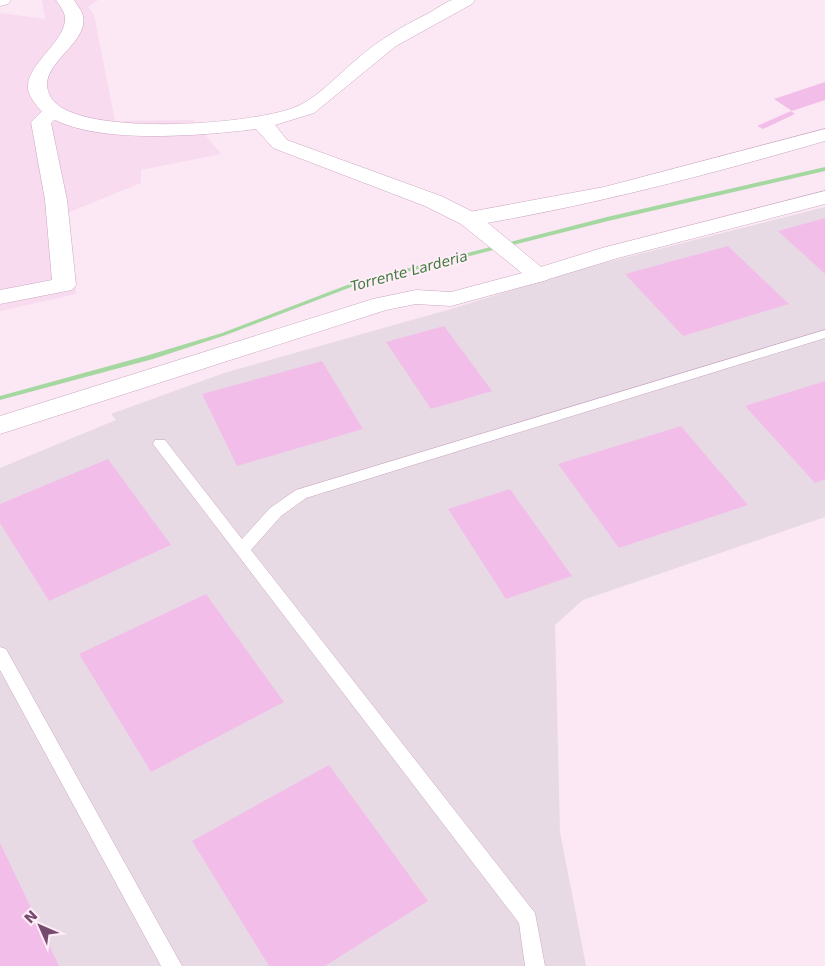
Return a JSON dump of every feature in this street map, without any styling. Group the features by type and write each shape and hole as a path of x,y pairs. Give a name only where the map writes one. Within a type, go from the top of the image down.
{"street":[{"path":"65,0 72,14 71,29 61,48 38,73 36,85 41,99 53,111 80,123 113,128 225,127 262,123 306,110 381,49 466,0"},
{"path":"0,297 64,285 56,200 41,122 53,111"},
{"path":"262,123 280,144 433,201 474,223 536,272"},
{"path":"474,223 664,180 825,135"},
{"path":"0,425 381,304 416,297 451,299 536,272 825,197"}],"lane":[{"path":"242,550 271,515 284,503 301,494 825,334"},
{"path":"160,444 528,920 535,966"},
{"path":"0,654 172,966"}],"shaded area":[{"path":"42,0 98,0 88,7 94,15 115,121 193,120 221,154 141,170 141,183 67,213 76,294 0,311 0,13 45,19"},
{"path":"825,207 825,517 583,600 555,625 560,832 586,966 0,966 0,468 116,420 111,414 224,373 451,309 584,268"}],"building":[{"path":"825,82 825,100 792,111 774,99"},
{"path":"791,111 795,114 763,129 757,126"},
{"path":"825,218 825,274 778,231"},
{"path":"728,246 789,304 683,336 625,274"},
{"path":"444,326 492,391 431,409 386,342"},
{"path":"322,361 363,429 237,466 202,394"},
{"path":"825,381 825,479 815,483 745,406"},
{"path":"681,426 748,505 619,548 558,464"},
{"path":"108,459 171,545 49,601 0,523 0,504"},
{"path":"510,489 572,576 506,599 448,509"},
{"path":"206,594 284,702 151,772 79,654"},
{"path":"329,765 428,901 325,966 269,966 192,841"},
{"path":"0,843 59,966 0,966"}],"waterway":[{"name":"Torrente Larderia","path":"0,398 151,357 224,334 357,283 607,219 825,169"}]}
